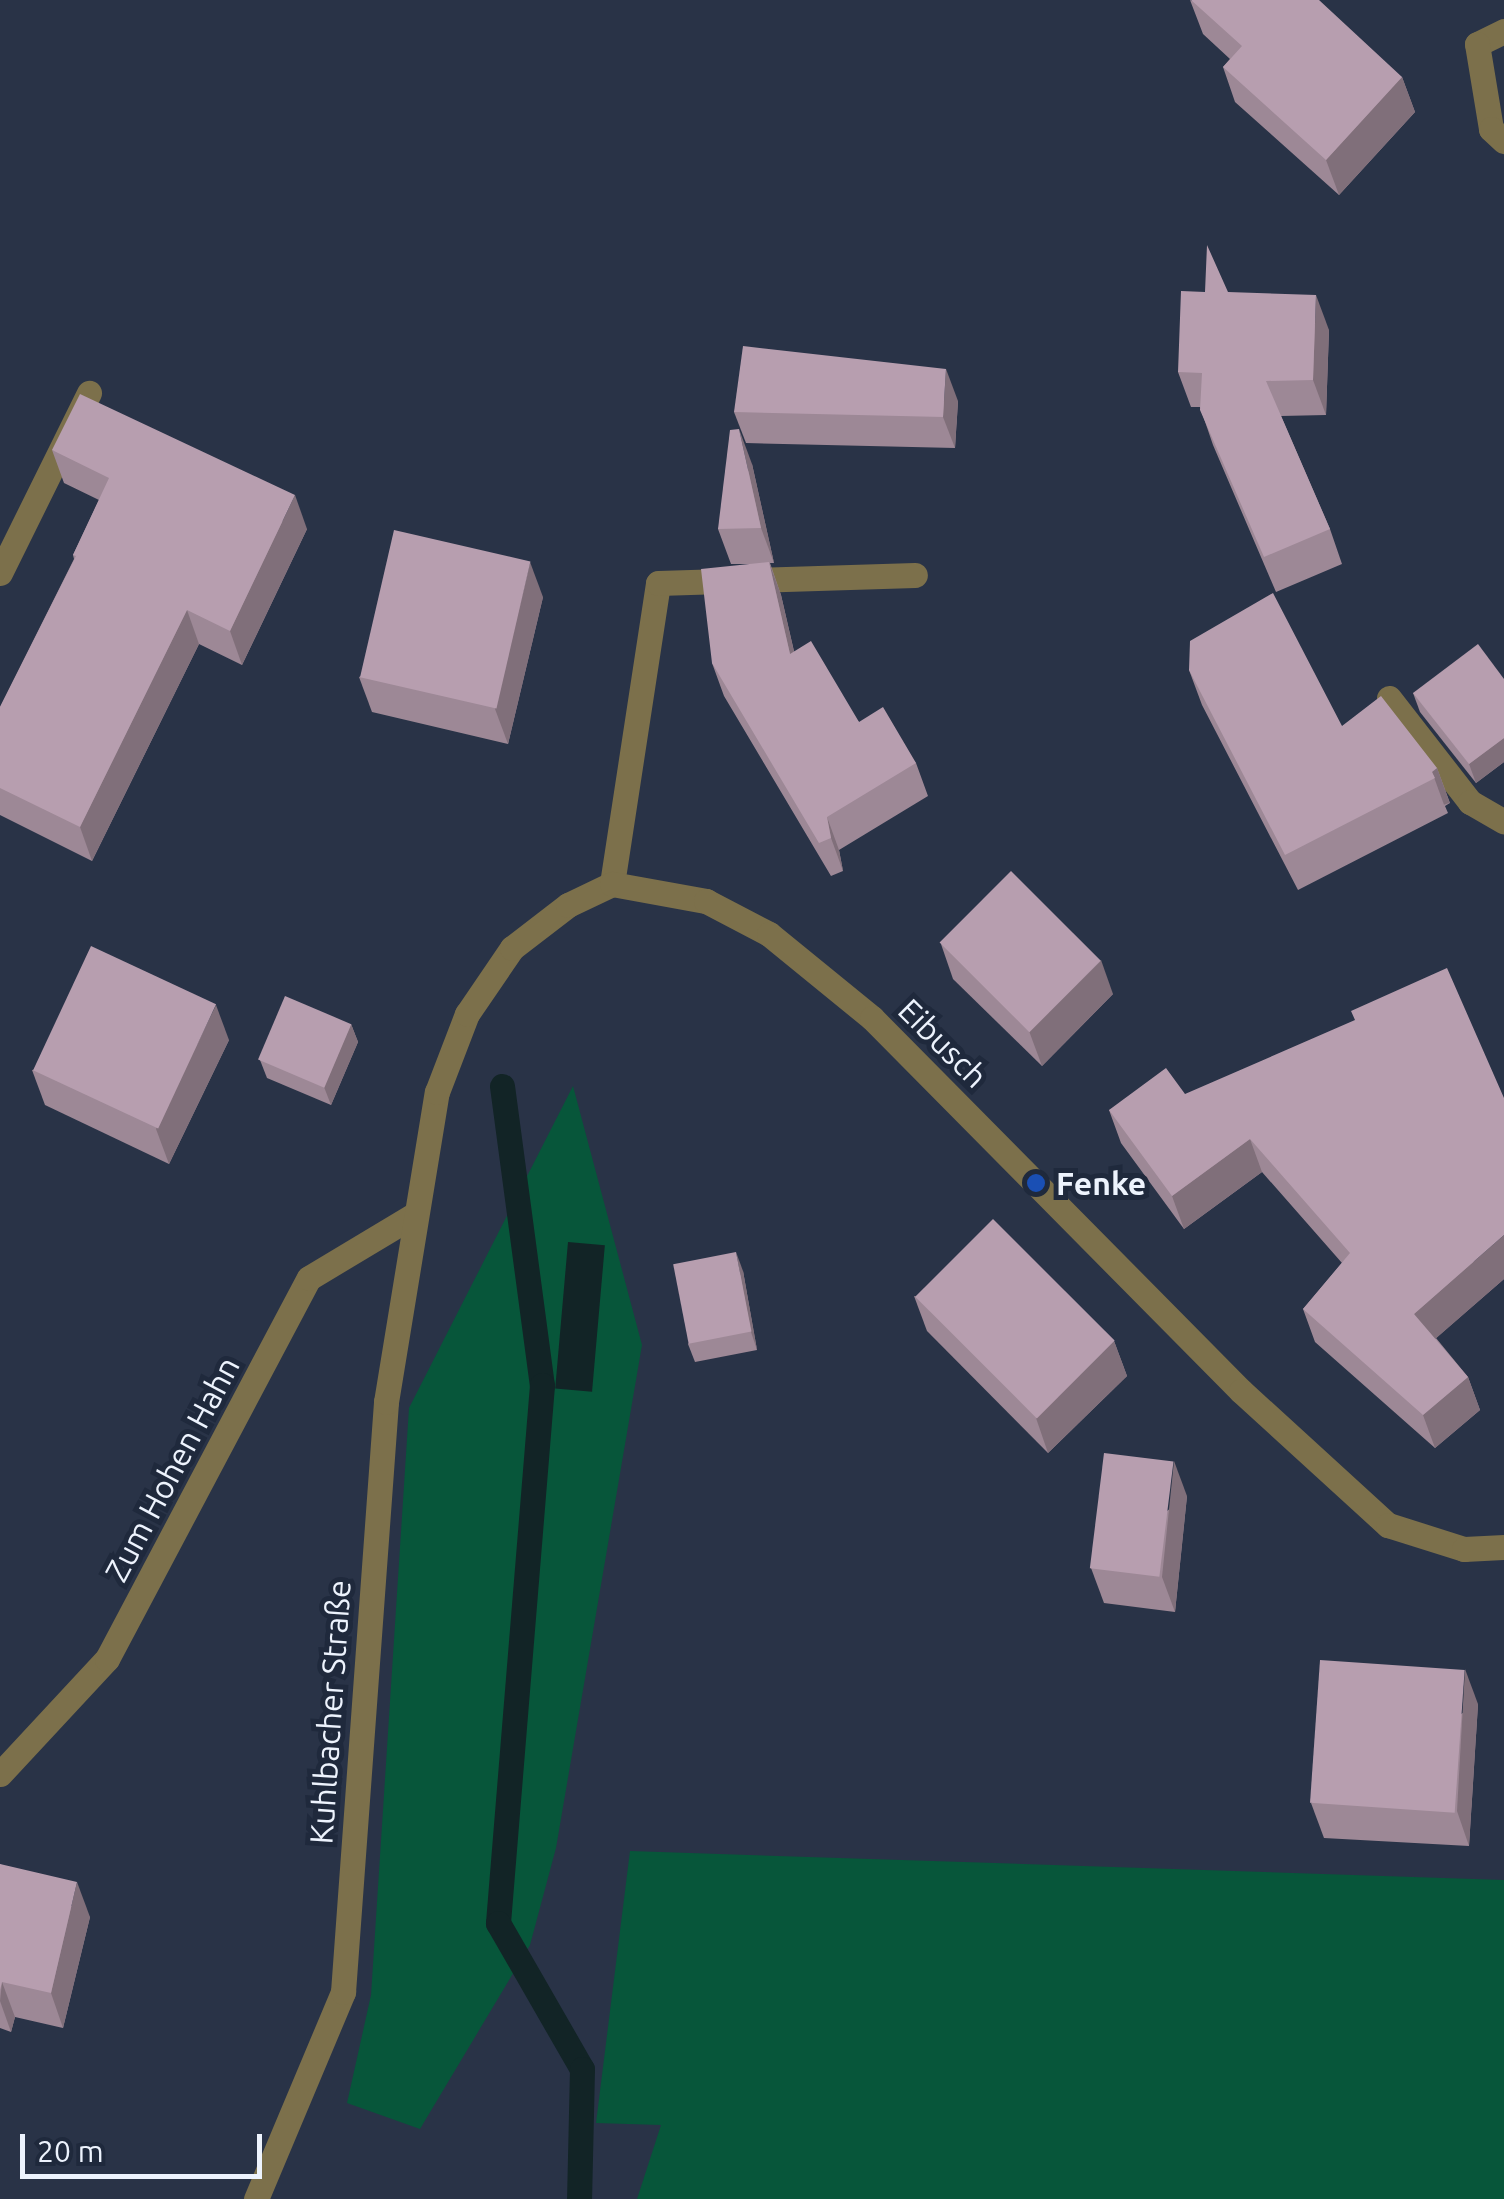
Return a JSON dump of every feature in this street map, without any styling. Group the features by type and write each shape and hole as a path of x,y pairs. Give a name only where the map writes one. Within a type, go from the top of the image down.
{"street":[{"path":"1504,31 1476,44 1491,128 1504,141"},
{"path":"0,573 89,393"},
{"path":"414,1215 437,1092 467,1014 522,940 568,905 612,884 658,583 915,575"},
{"path":"1389,698 1470,802 1504,822"},
{"name":"Eibusch","path":"612,884 706,901 769,934 872,1018 1242,1391 1388,1525 1464,1548 1504,1547"},
{"name":"Zum Hohen Hahn","path":"0,1774 107,1659 310,1278 414,1215"},
{"name":"Kuhlbacher Straße","path":"256,2199 343,1992 386,1402 414,1215"}],"green space":[{"path":"573,1086 642,1345 556,1848 530,1945 420,2129 347,2103 371,1995 409,1408"},
{"path":"630,1851 1504,1880 1504,2199 637,2199 661,2125 596,2123"}],"shaded area":[{"path":"568,1242 605,1245 592,1392 555,1388"}],"building":[{"path":"1191,0 1319,0 1402,77 1326,160 1223,67 1242,46"},
{"path":"1207,245 1228,292 1316,295 1313,380 1266,381 1330,529 1264,557 1200,410 1202,373 1178,372 1181,291 1205,292"},
{"path":"743,346 946,369 943,417 734,412"},
{"path":"80,394 295,495 230,631 187,610 80,827 0,788 0,707 76,556 73,555 109,478 52,450"},
{"path":"739,429 761,528 718,529 730,430"},
{"path":"394,530 530,561 496,709 360,677"},
{"path":"769,562 790,654 811,641 859,722 883,707 916,763 827,817 831,838 819,843 712,663 701,569"},
{"path":"1273,593 1342,726 1381,696 1437,768 1432,772 1435,778 1285,855 1189,670 1190,641"},
{"path":"1478,644 1504,679 1504,738 1469,764 1413,693"},
{"path":"1011,871 1101,961 1029,1032 940,942"},
{"path":"91,946 216,1004 158,1128 33,1070"},
{"path":"1447,968 1504,1098 1504,1235 1414,1314 1468,1377 1423,1415 1303,1309 1350,1253 1250,1139 1172,1196 1109,1110 1166,1068 1185,1094 1355,1020 1351,1011"},
{"path":"285,996 351,1024 324,1088 258,1060"},
{"path":"993,1219 1115,1341 1037,1418 915,1297"},
{"path":"736,1252 751,1332 689,1344 673,1264"},
{"path":"1104,1453 1173,1462 1159,1577 1090,1568"},
{"path":"1320,1660 1465,1670 1455,1813 1310,1803"},
{"path":"0,1864 77,1882 51,1993 2,1982 0,1990"}],"waterway":[{"path":"502,1086 542,1385 498,1923 582,2069 579,2199"}],"place":[{"name":"Fenke","path":"1036,1183"}]}
